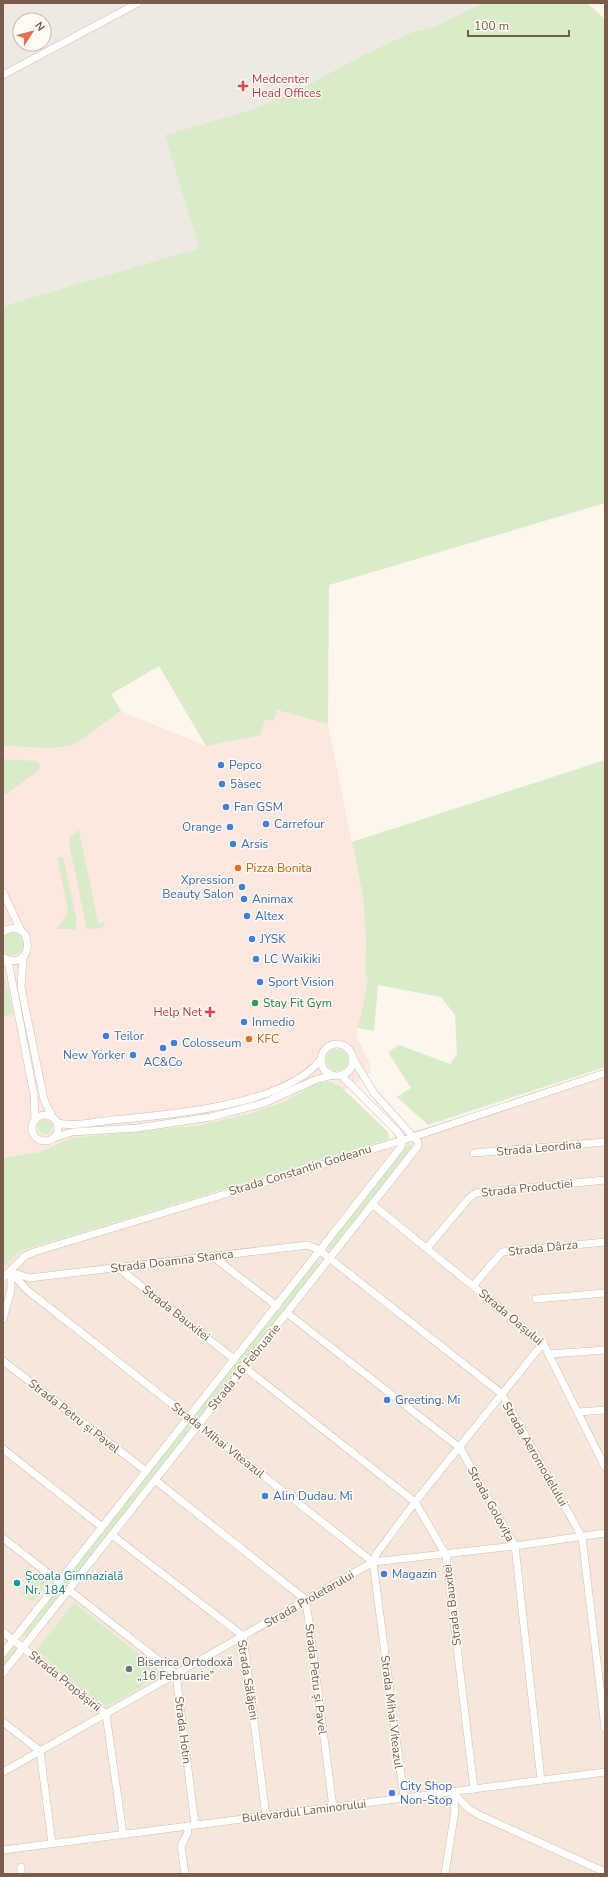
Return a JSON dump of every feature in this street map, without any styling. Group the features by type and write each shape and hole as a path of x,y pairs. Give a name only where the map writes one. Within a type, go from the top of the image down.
{"street":[{"path":"3,75 138,3"},
{"path":"3,892 21,931 27,937 29,945 27,952 23,957 14,960 4,957"},
{"path":"3,932 12,928 21,931"},
{"path":"4,957 9,966 34,1095 35,1120 32,1129 36,1137 45,1140 72,1132 137,1128 217,1116 264,1103 315,1080 341,1075 352,1066 352,1057"},
{"path":"23,957 21,987 44,1100 52,1116 58,1123 58,1131 53,1138"},
{"path":"58,1123 72,1125 156,1117 245,1100 266,1093 295,1080 314,1068 322,1059 327,1048 335,1045 346,1048 374,1093 413,1137"},
{"path":"322,1059 323,1068 333,1076"},
{"name":"Strada Constantin Godeanu","path":"3,1278 23,1259 34,1252 402,1139 413,1137 605,1073"},
{"path":"341,1075 397,1131 402,1139"},
{"path":"35,1120 44,1115 52,1116"},
{"name":"Strada 16 Februarie","path":"3,1674 418,1146 413,1137"},
{"name":"Strada 16 Februarie","path":"3,1653 401,1147 402,1139"},
{"name":"Strada Leordina","path":"474,1153 605,1143"},
{"name":"Strada Productiei","path":"426,1248 469,1198 476,1193 605,1180"},
{"name":"Strada Oașului","path":"372,1204 543,1343 550,1354 605,1467"},
{"name":"Strada Dârza","path":"473,1286 502,1252 605,1242"},
{"name":"Strada Doamna Stanca","path":"11,1272 29,1278 308,1245 320,1250 330,1258"},
{"path":"212,1256 276,1306"},
{"name":"Strada Aeromodelului","path":"330,1258 502,1394 582,1537 605,1728"},
{"name":"Strada Bauxitei","path":"117,1267 234,1359"},
{"path":"3,1320 11,1290 11,1272"},
{"name":"Strada Mihai Viteazul","path":"11,1272 27,1290 373,1562 404,1798"},
{"path":"536,1299 605,1292"},
{"name":"Strada Golovița","path":"287,1313 460,1448 515,1546 541,1780"},
{"path":"543,1343 415,1502 377,1553 373,1562 446,1555 605,1533"},
{"path":"550,1354 605,1350"},
{"name":"Strada Petru și Pavel","path":"3,1361 146,1471"},
{"name":"Strada Bauxitei","path":"244,1367 415,1502 446,1555 474,1789"},
{"path":"578,1412 605,1410"},
{"path":"3,1449 102,1527"},
{"path":"155,1480 306,1600"},
{"name":"Strada Sălăjeni","path":"112,1535 243,1636 266,1816"},
{"path":"3,1538 59,1582"},
{"name":"Strada Proletarului","path":"3,1772 373,1562"},
{"path":"69,1590 176,1674"},
{"name":"Strada Petru și Pavel","path":"306,1600 333,1807"},
{"name":"Strada Propășirii","path":"3,1632 106,1714 123,1834"},
{"name":"Strada Hotin","path":"176,1674 195,1825"},
{"path":"3,1722 40,1751 52,1843"},
{"name":"Bulevardul Laminorului","path":"3,1850 605,1772"},
{"path":"452,1792 469,1809 605,1872"},
{"path":"445,1874 455,1810 452,1792"},
{"path":"185,1874 181,1846 188,1832 187,1826"}],"shaded area":[{"path":"3,3 30,3 3,13"},
{"path":"30,3 483,3 434,27 412,32 363,55 300,89 252,111 166,135 199,248 3,306 3,13"},
{"path":"277,710 328,724 363,897 366,939 365,975 368,977 361,1016 357,1028 357,1037 369,1061 371,1072 345,1090 336,1083 318,1083 281,1103 252,1113 201,1125 71,1138 40,1152 3,1158 3,746 50,748 72,746 121,711 206,746 265,719"},
{"path":"605,1073 605,1874 3,1874 3,1262 11,1259 20,1251"}],"green space":[{"path":"483,3 587,3 605,19 605,503 329,585 328,724 277,710 274,721 265,719 261,735 206,746 159,666 111,694 121,711 72,746 50,748 3,746 3,306 199,248 165,135 252,110 300,89 363,55 412,32 434,27"},
{"path":"3,759 36,761 40,768 37,772 3,796"},
{"path":"605,760 605,1067 428,1125 397,1097 411,1088 388,1052 399,1045 450,1064 457,1054 455,1015 441,997 378,985 374,1031 357,1028 361,1016 368,978 365,975 366,939 363,897 352,842"},
{"path":"79,830 98,923 104,922 105,927 87,930 69,844 70,836"},
{"path":"63,857 77,922 76,931 70,929 56,929 64,919 68,909 57,858"},
{"path":"13,933 17,934 23,940 23,948 17,954 13,955 9,954 3,948 2,944 3,940 9,934"},
{"path":"3,969 14,1015 3,1016"},
{"path":"337,1049 345,1052 348,1060 345,1068 337,1071 329,1068 326,1060 329,1052"},
{"path":"331,1082 340,1086 388,1132 389,1139 20,1251 3,1267 3,1158 40,1152 71,1138 201,1125 252,1113 281,1103 318,1083"},
{"path":"42,1120 48,1120 52,1124 52,1130 48,1134 42,1134 38,1130 38,1124"},
{"path":"406,1146 413,1146 334,1247 328,1250 326,1247 327,1244"},
{"path":"317,1261 320,1266 203,1416 199,1418 195,1414 313,1263"},
{"path":"188,1420 196,1423 29,1635 26,1637 23,1636 21,1633"},
{"path":"36,1574 47,1583 33,1602 21,1593"},
{"path":"74,1603 164,1674 106,1707 36,1651"},
{"path":"14,1641 20,1646 3,1668 3,1655"}],"place":[{"name":"Medcenter Head Offices","path":"243,86"},
{"name":"Pepco","path":"221,765"},
{"name":"5àsec","path":"222,784"},
{"name":"Fan GSM","path":"226,807"},
{"name":"Carrefour","path":"266,824"},
{"name":"Orange","path":"230,827"},
{"name":"Arsis","path":"233,844"},
{"name":"Pizza Bonita","path":"238,868"},
{"name":"Xpression Beauty Salon","path":"242,887"},
{"name":"Animax","path":"244,899"},
{"name":"Altex","path":"247,916"},
{"name":"JYSK","path":"252,939"},
{"name":"LC Waikiki","path":"256,959"},
{"name":"Sport Vision","path":"260,982"},
{"name":"Stay Fit Gym","path":"255,1003"},
{"name":"Help Net","path":"210,1012"},
{"name":"Inmedio","path":"244,1022"},
{"name":"Teilor","path":"106,1036"},
{"name":"KFC","path":"249,1039"},
{"name":"Colosseum","path":"174,1043"},
{"name":"AC&Co","path":"163,1048"},
{"name":"New Yorker","path":"133,1055"},
{"name":"Greeting. Mi","path":"387,1400"},
{"name":"Alin Dudau. Mi","path":"265,1496"},
{"name":"Magazin","path":"384,1574"},
{"name":"Școala Gimnazială Nr. 184","path":"17,1583"},
{"name":"Biserica Ortodoxă „16 Februarie”","path":"129,1669"},
{"name":"City Shop Non-Stop","path":"392,1793"}]}
